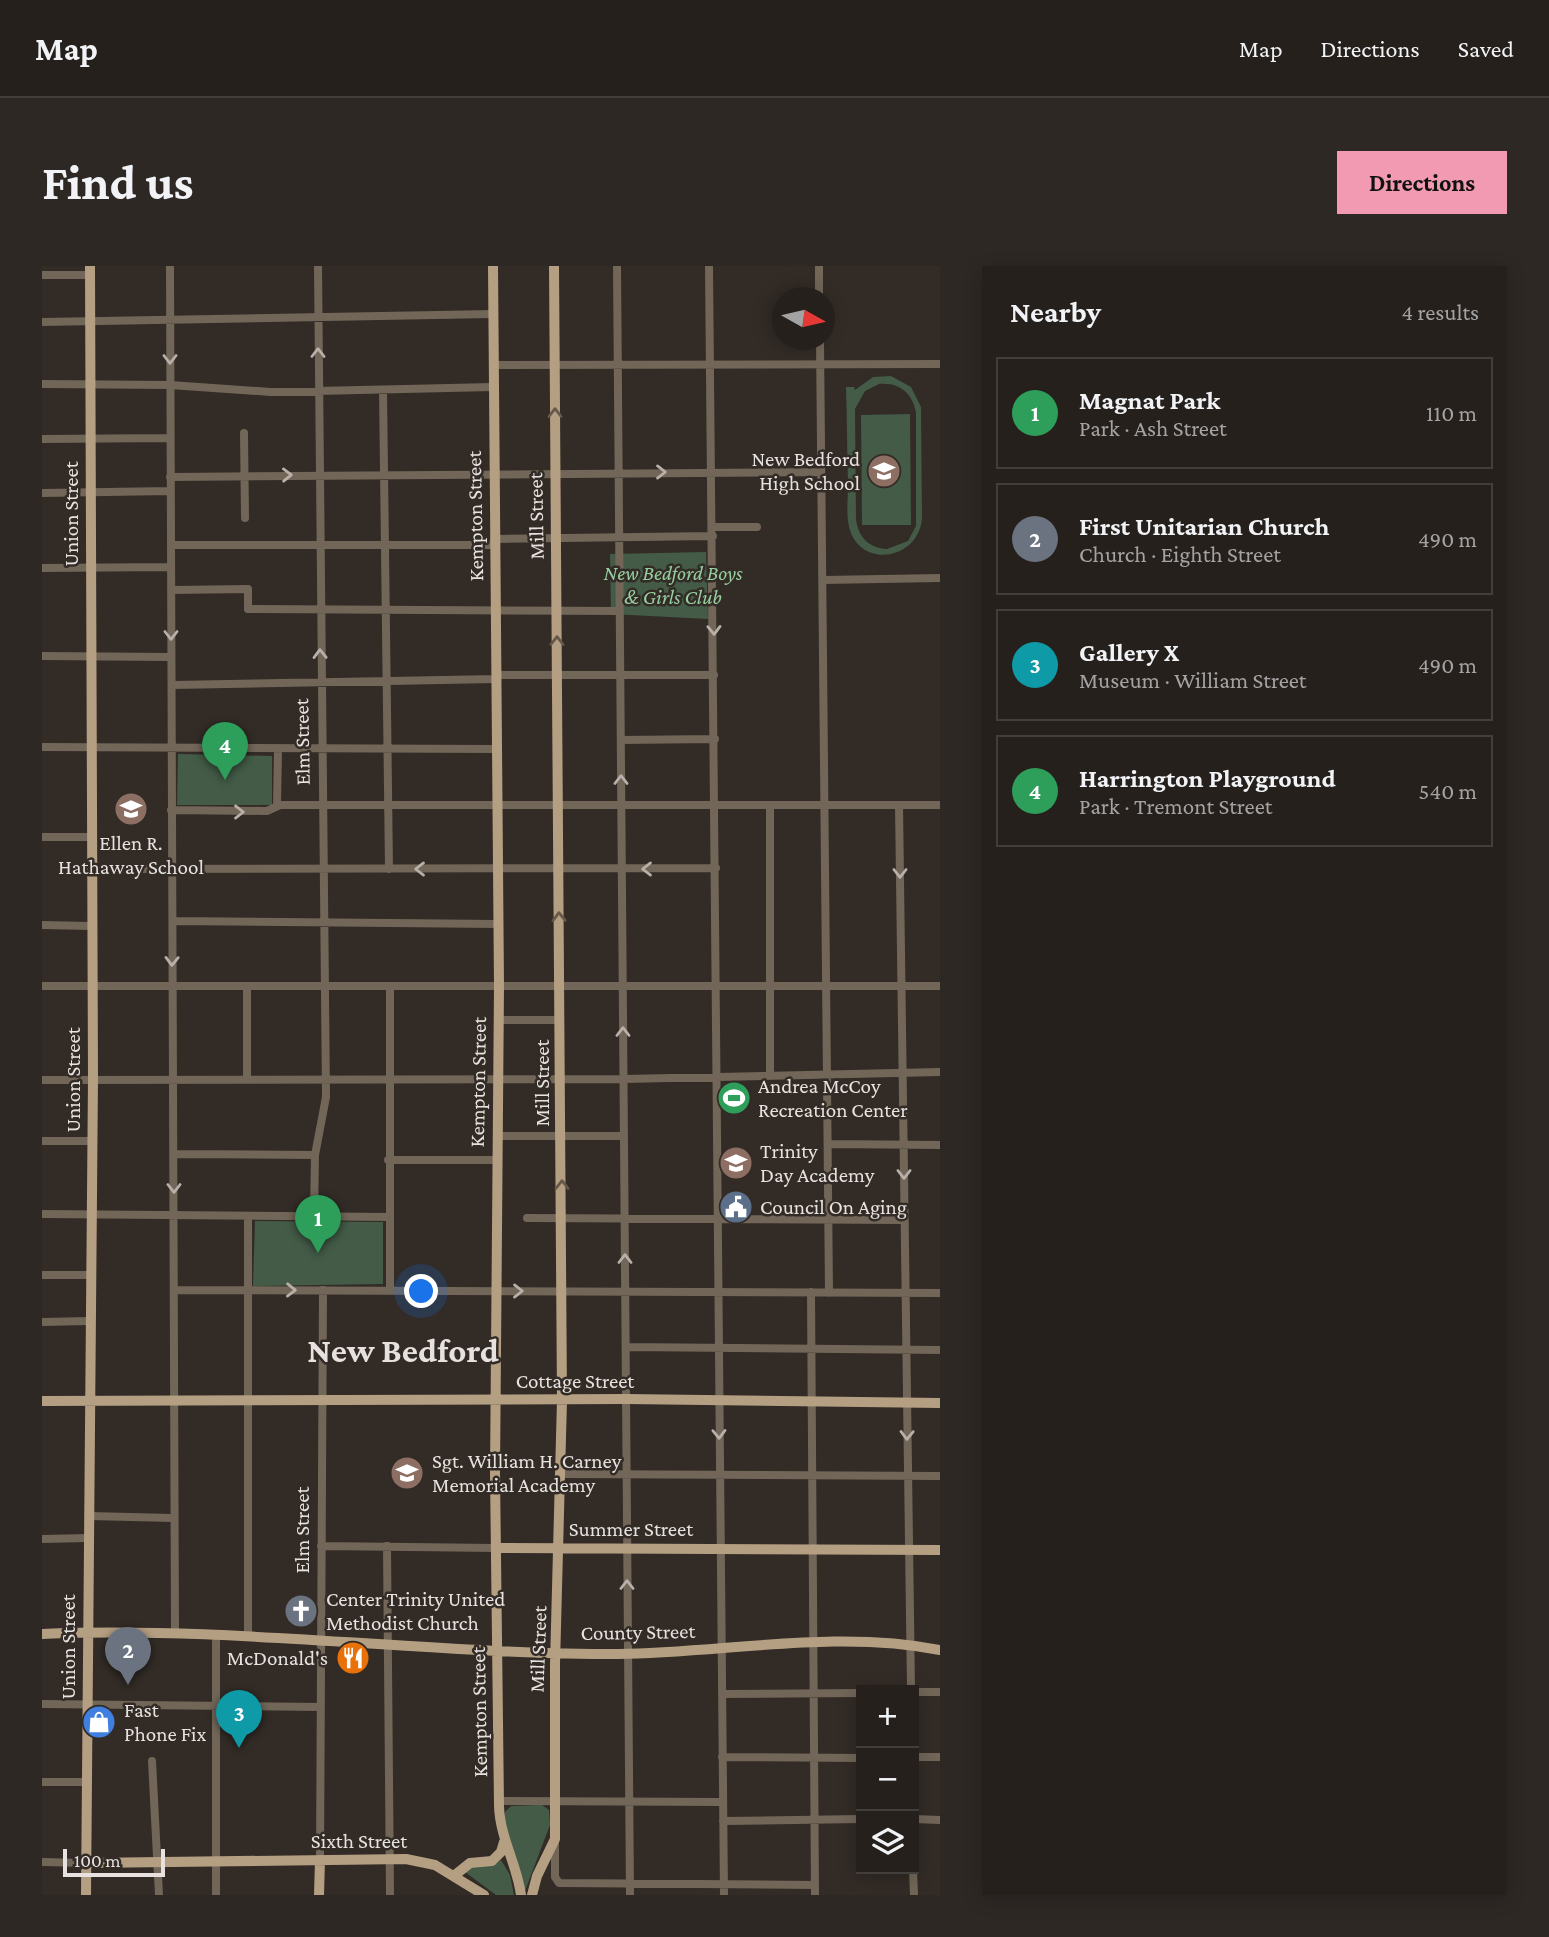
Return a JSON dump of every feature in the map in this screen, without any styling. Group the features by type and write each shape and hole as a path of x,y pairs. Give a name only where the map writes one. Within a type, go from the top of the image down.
{"main road":[{"name":"Kempton Street","path":"493,266 499,986 496,1160 499,1801 504,1842 516,1871 521,1895"},
{"name":"Mill Street","path":"532,1895 537,1876 555,1839 562,1401 554,266"},
{"name":"Union Street","path":"86,1895 93,1078 90,271"},
{"name":"Cottage Street","path":"42,1401 626,1399 940,1403"},
{"name":"Summer Street","path":"496,1548 940,1550"},
{"name":"County Street","path":"42,1634 175,1633 498,1651 628,1653 859,1642 940,1650"},
{"path":"455,1875 470,1863 492,1861 501,1852 504,1842"},
{"name":"Sixth Street","path":"86,1863 216,1863 390,1858 422,1860 455,1875 484,1895"},
{"name":"Elm Street","path":"319,1895 320,1860"}],"street":[{"path":"170,266 175,1633"},
{"name":"Elm Street","path":"314,1216 315,1155 324,1108 325,1078 318,545 318,266"},
{"path":"617,266 630,1895"},
{"path":"709,266 723,1895"},
{"path":"819,266 819,287"},
{"path":"42,275 90,271"},
{"path":"42,322 493,314"},
{"path":"820,350 829,1293"},
{"path":"493,365 940,364"},
{"path":"42,384 170,385 318,392 493,387"},
{"path":"383,390 388,869"},
{"path":"244,433 245,518"},
{"path":"42,439 169,438"},
{"path":"170,477 384,473 821,472"},
{"path":"42,493 170,491"},
{"path":"171,545 495,542 713,532 757,527"},
{"path":"42,568 171,567"},
{"path":"823,580 940,578"},
{"path":"171,590 248,589 248,608 620,611"},
{"path":"42,656 171,657"},
{"path":"172,685 557,675 714,674"},
{"path":"621,740 715,738"},
{"path":"42,747 496,749"},
{"path":"277,805 278,750"},
{"path":"899,804 912,1685"},
{"path":"171,810 267,811 277,805 940,804"},
{"path":"770,806 770,1075"},
{"path":"42,837 92,837"},
{"path":"92,869 716,868"},
{"path":"173,920 498,924"},
{"path":"42,925 92,926"},
{"path":"42,986 940,986"},
{"path":"247,986 247,1078"},
{"path":"390,986 390,1291"},
{"path":"498,1020 560,1020"},
{"path":"42,1080 624,1079 940,1072"},
{"path":"497,1136 624,1136"},
{"path":"42,1141 92,1141"},
{"path":"828,1144 940,1145"},
{"path":"174,1154 315,1155"},
{"path":"388,1160 496,1160"},
{"path":"42,1214 389,1217"},
{"path":"248,1217 248,1637"},
{"path":"527,1218 904,1220"},
{"path":"42,1275 90,1275"},
{"path":"174,1290 940,1293"},
{"name":"Elm Street","path":"320,1860 323,1290"},
{"path":"811,1293 815,1895"},
{"path":"42,1322 90,1321"},
{"path":"626,1347 940,1350"},
{"path":"561,1474 940,1476"},
{"path":"89,1516 173,1518"},
{"path":"42,1539 88,1538"},
{"name":"Summer Street","path":"321,1546 496,1548"},
{"path":"387,1546 390,1895"},
{"path":"216,1635 216,1895"},
{"path":"919,1691 940,1692"},
{"path":"722,1694 856,1693"},
{"path":"42,1704 321,1707"},
{"path":"722,1757 856,1758"},
{"path":"919,1757 940,1757"},
{"path":"152,1761 159,1895"},
{"path":"42,1782 86,1782"},
{"path":"499,1801 723,1802"},
{"path":"723,1821 856,1819"},
{"path":"919,1819 940,1820"},
{"path":"555,1839 556,1882 815,1885"},
{"path":"42,1862 86,1863"},
{"path":"914,1874 914,1895"}],"green space":[{"path":"891,376 911,387 921,407 922,518 911,543 900,551 888,554 865,550 855,541 848,516 846,387 854,387 855,390 873,377","holes":["879,384 904,390 912,400 916,413 916,526 908,541 887,549 870,544 857,525 855,409 865,391"]},
{"path":"910,414 911,525 862,525 861,415"},
{"name":"New Bedford Boys & Girls Club","path":"706,552 708,619 611,614 610,554"},
{"path":"178,754 272,756 272,805 177,805"},
{"path":"255,1221 383,1222 383,1284 253,1286"},
{"path":"542,1805 549,1810 550,1825 525,1891 505,1826 505,1812 511,1806"},
{"path":"501,1860 510,1875 514,1895 496,1895 465,1872 468,1867 496,1864"}],"place":[{"name":"New Bedford High School","path":"884,471"},
{"name":"Harrington Playground","path":"225,780"},
{"name":"Ellen R. Hathaway School","path":"131,809"},
{"name":"Andrea McCoy Recreation Center","path":"734,1098"},
{"name":"Trinity Day Academy","path":"736,1163"},
{"name":"Council On Aging","path":"736,1207"},
{"name":"Magnat Park","path":"318,1253"},
{"name":"Sgt. William H. Carney Memorial Academy","path":"407,1473"},
{"name":"Center Trinity United Methodist Church","path":"301,1611"},
{"name":"McDonald's","path":"353,1658"},
{"name":"First Unitarian Church","path":"128,1685"},
{"name":"Fast Phone Fix","path":"99,1722"},
{"name":"Gallery X","path":"239,1748"}],"district":[{"name":"New Bedford","path":"403,1350"}]}
